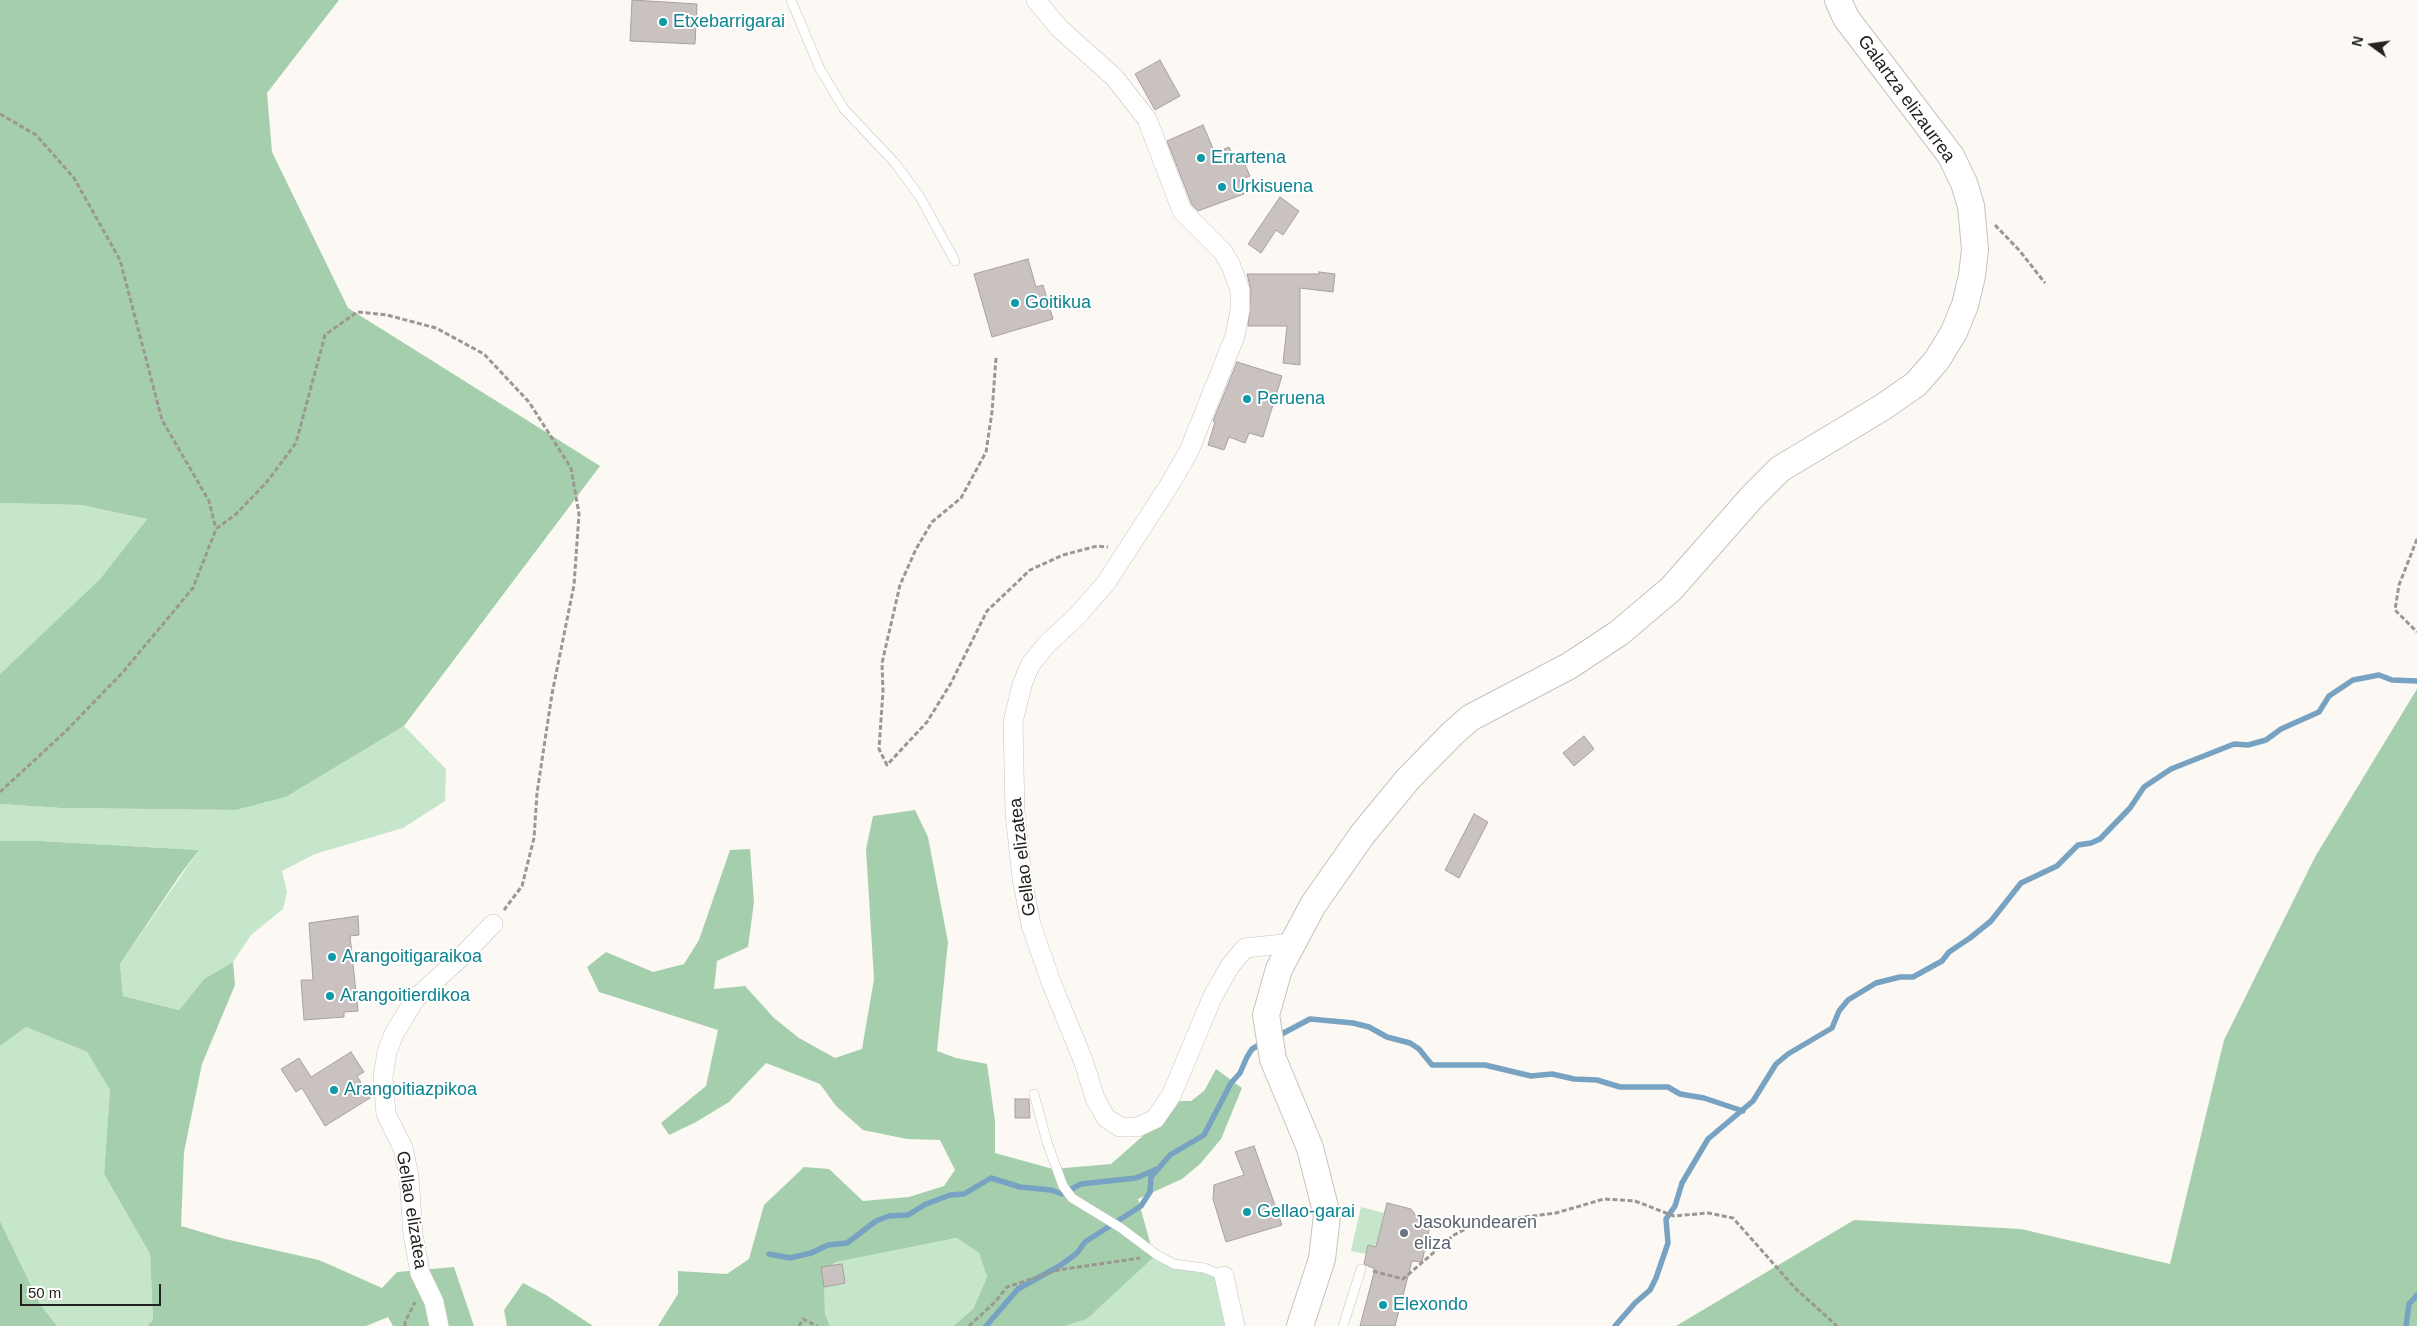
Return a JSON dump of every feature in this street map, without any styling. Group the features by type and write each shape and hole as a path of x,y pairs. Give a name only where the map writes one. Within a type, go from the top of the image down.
{"street":[{"name":"Gellao elizatea","path":"1036,0 1059,28 1114,77 1147,119 1182,211 1223,252 1231,266 1240,290 1240,310 1235,336 1201,426 1183,462 1106,583 1077,616 1046,646 1030,666 1022,685 1013,722 1015,813 1022,878 1031,925 1051,982 1083,1060 1095,1098 1106,1118 1120,1127 1138,1127 1155,1119 1171,1096 1213,996 1230,966 1245,948 1292,943"},
{"name":"Galartza elizaurrea","path":"1300,1326 1322,1259 1327,1214 1310,1148 1273,1059 1266,1015 1279,969 1313,905 1362,835 1408,779 1452,734 1470,718 1569,666 1618,633 1671,589 1752,497 1780,469 1883,407 1916,384 1937,360 1954,332 1966,305 1975,249 1971,206 1964,183 1951,156 1846,18 1838,0"},
{"name":"Gellao elizatea","path":"439,1326 434,1302 427,1292 420,1273 415,1244 409,1176 403,1148 386,1114 383,1099 383,1077 387,1052 394,1034 415,999 462,956 493,924"},
{"path":"1224,1276 1235,1326"}],"lane":[{"path":"791,0 820,69 844,109 895,163 920,198 955,261"},
{"path":"1034,1094 1046,1142 1063,1186 1072,1198 1174,1264 1204,1268 1224,1276"},
{"path":"1344,1326 1361,1269"}],"path":[{"path":"0,114 36,135 74,178 120,260 162,420 209,501 216,529"},
{"path":"1971,206 1996,226 2045,283"},
{"path":"0,792 66,731 123,672 193,588 216,529 236,514 266,483 296,443 325,335 358,312 387,315 436,328 484,354 529,402 571,468 579,514 574,585 552,694 537,793 534,838 522,886 493,924"},
{"path":"996,358 992,412 986,452 961,498 932,522 916,549 900,585 882,663 883,691 878,749 887,765 927,722 951,683 987,611 1030,570 1064,555 1097,546 1129,548"},
{"path":"2417,540 2399,585 2395,610 2417,632"},
{"path":"1361,1269 1403,1278 1454,1234 1476,1224 1556,1212 1604,1199 1634,1201 1674,1216 1708,1213 1733,1218 1795,1288 1837,1326"},
{"path":"969,1326 995,1302 1007,1287 1013,1284 1058,1270 1158,1255"},
{"path":"405,1326 413,1304 427,1292"},
{"path":"799,1326 803,1319 817,1326"}],"green space":[{"path":"0,0 339,0 267,93 272,152 348,308 600,466 404,726 286,797 236,810 61,808 0,804 0,674 100,579 147,519 81,505 0,503"},
{"path":"0,503 81,505 147,519 100,579 0,674"},
{"path":"2417,689 2417,1326 1676,1326 1854,1220 2021,1229 2170,1264 2224,1040 2315,857"},
{"path":"404,726 446,769 445,801 403,828 315,854 282,871 287,892 283,909 251,935 233,962 204,979 179,1010 123,996 120,964 199,850 40,841 0,841 0,804 61,808 236,810 286,797"},
{"path":"915,810 928,837 948,942 937,1051 956,1058 987,1064 995,1121 995,1153 1053,1169 1111,1164 1152,1128 1174,1101 1191,1101 1204,1091 1216,1069 1242,1088 1221,1139 1200,1164 1182,1179 1138,1199 1154,1257 1087,1319 1065,1326 953,1326 973,1309 987,1277 979,1253 957,1238 836,1262 824,1270 825,1314 830,1326 658,1326 678,1294 678,1271 727,1274 749,1259 764,1205 804,1167 829,1169 863,1201 909,1197 944,1186 955,1170 940,1140 907,1139 863,1130 836,1106 820,1084 766,1063 729,1102 696,1122 669,1135 661,1123 706,1086 718,1030 599,992 587,967 606,952 653,972 684,964 699,940 730,850 750,849 754,902 748,947 717,961 714,989 745,986 774,1018 799,1038 835,1058 862,1049 874,979 866,849 873,816"},
{"path":"0,841 40,841 199,850 120,964 123,996 179,1010 204,979 233,962 235,985 202,1064 184,1152 181,1226 225,1239 319,1260 382,1288 397,1272 454,1267 474,1326 393,1326 388,1317 366,1326 147,1326 153,1320 150,1254 104,1174 110,1090 87,1052 26,1027 0,1046"},
{"path":"26,1027 87,1052 110,1090 104,1174 150,1254 153,1320 147,1326 57,1326 40,1304 0,1221 0,1046"},
{"path":"1361,1207 1384,1213 1376,1247 1368,1245 1366,1254 1351,1251"},
{"path":"0,1221 40,1304 57,1326 0,1326"},
{"path":"958,1238 979,1253 987,1277 973,1309 953,1326 830,1326 825,1314 824,1270 836,1262"},
{"path":"1154,1257 1214,1268 1228,1326 1065,1326 1087,1319"},
{"path":"523,1283 546,1295 593,1326 507,1326 504,1310"}],"building":[{"name":"Etxebarrigarai","path":"632,0 697,4 695,44 630,41"},
{"path":"1160,60 1180,96 1155,110 1135,74"},
{"name":"Errartena","path":"1203,125 1215,153 1229,147 1236,162 1243,160 1250,176 1239,180 1244,194 1198,211 1192,205 1167,141"},
{"path":"1280,197 1299,211 1283,235 1276,230 1261,253 1248,244"},
{"name":"Goitikua","path":"1028,259 1036,287 1043,285 1053,319 992,337 974,274"},
{"path":"1319,272 1335,274 1333,292 1300,288 1300,365 1283,363 1287,326 1248,326 1251,290 1247,274 1319,274"},
{"name":"Peruena","path":"1237,362 1282,376 1263,437 1249,433 1245,443 1229,437 1224,450 1208,445 1215,422 1213,421"},
{"path":"1584,736 1594,749 1574,766 1563,753"},
{"path":"1474,814 1488,822 1459,878 1445,870"},
{"path":"358,916 359,935 350,936 358,1011 344,1012 344,1017 304,1020 301,980 313,980 309,923"},
{"name":"Arangoitiazpikoa","path":"351,1052 364,1072 357,1076 370,1098 325,1126 302,1088 296,1092 281,1069 299,1058 311,1077"},
{"path":"1015,1099 1029,1099 1030,1118 1015,1118"},
{"name":"Gellao-garai","path":"1254,1146 1282,1225 1226,1242 1213,1199 1214,1185 1244,1175 1235,1152"},
{"name":"Jasokundearen eliza","path":"1387,1203 1411,1209 1418,1218 1431,1221 1422,1262 1412,1261 1395,1326 1360,1326 1375,1269 1364,1264 1368,1245 1376,1247"},
{"path":"842,1264 845,1283 824,1287 821,1267"}],"waterway":[{"path":"1615,1326 1635,1303 1650,1290 1656,1278 1668,1243 1666,1219 1675,1206 1682,1183 1708,1139 1753,1101 1776,1064 1788,1054 1832,1028 1839,1011 1848,1000 1876,983 1900,977 1913,977 1942,961 1949,952 1991,921 2021,883 2057,866 2078,845 2100,839 2130,808 2144,787 2171,769 2234,744 2248,745 2266,740 2281,729 2319,712 2329,696 2353,680 2379,675 2392,680 2417,681"},
{"path":"1276,1037 1310,1019 1353,1023 1369,1027 1387,1037 1410,1043 1419,1049 1432,1065 1485,1065 1531,1076 1552,1074 1574,1079 1597,1080 1620,1087 1668,1087 1680,1094 1704,1098 1743,1111"},
{"path":"986,1326 1018,1289 1061,1265 1077,1253 1085,1242 1141,1206 1150,1192 1151,1177 1170,1155 1204,1135 1231,1083 1240,1073 1252,1049 1259,1045"},
{"path":"769,1254 790,1258 811,1253 828,1245 847,1243 876,1221 889,1216 908,1215 926,1204 950,1195 964,1194 991,1178 1020,1187 1051,1190 1062,1194 1081,1184 1136,1178 1159,1168"},
{"path":"2406,1326 2409,1304 2417,1295"}],"place":[{"name":"Etxebarrigarai","path":"663,22"},
{"name":"Errartena","path":"1201,158"},
{"name":"Urkisuena","path":"1222,187"},
{"name":"Goitikua","path":"1015,303"},
{"name":"Peruena","path":"1247,399"},
{"name":"Arangoitigaraikoa","path":"332,957"},
{"name":"Arangoitierdikoa","path":"330,996"},
{"name":"Arangoitiazpikoa","path":"334,1090"},
{"name":"Gellao-garai","path":"1247,1212"},
{"name":"Jasokundearen eliza","path":"1404,1233"},
{"name":"Elexondo","path":"1383,1305"}]}
